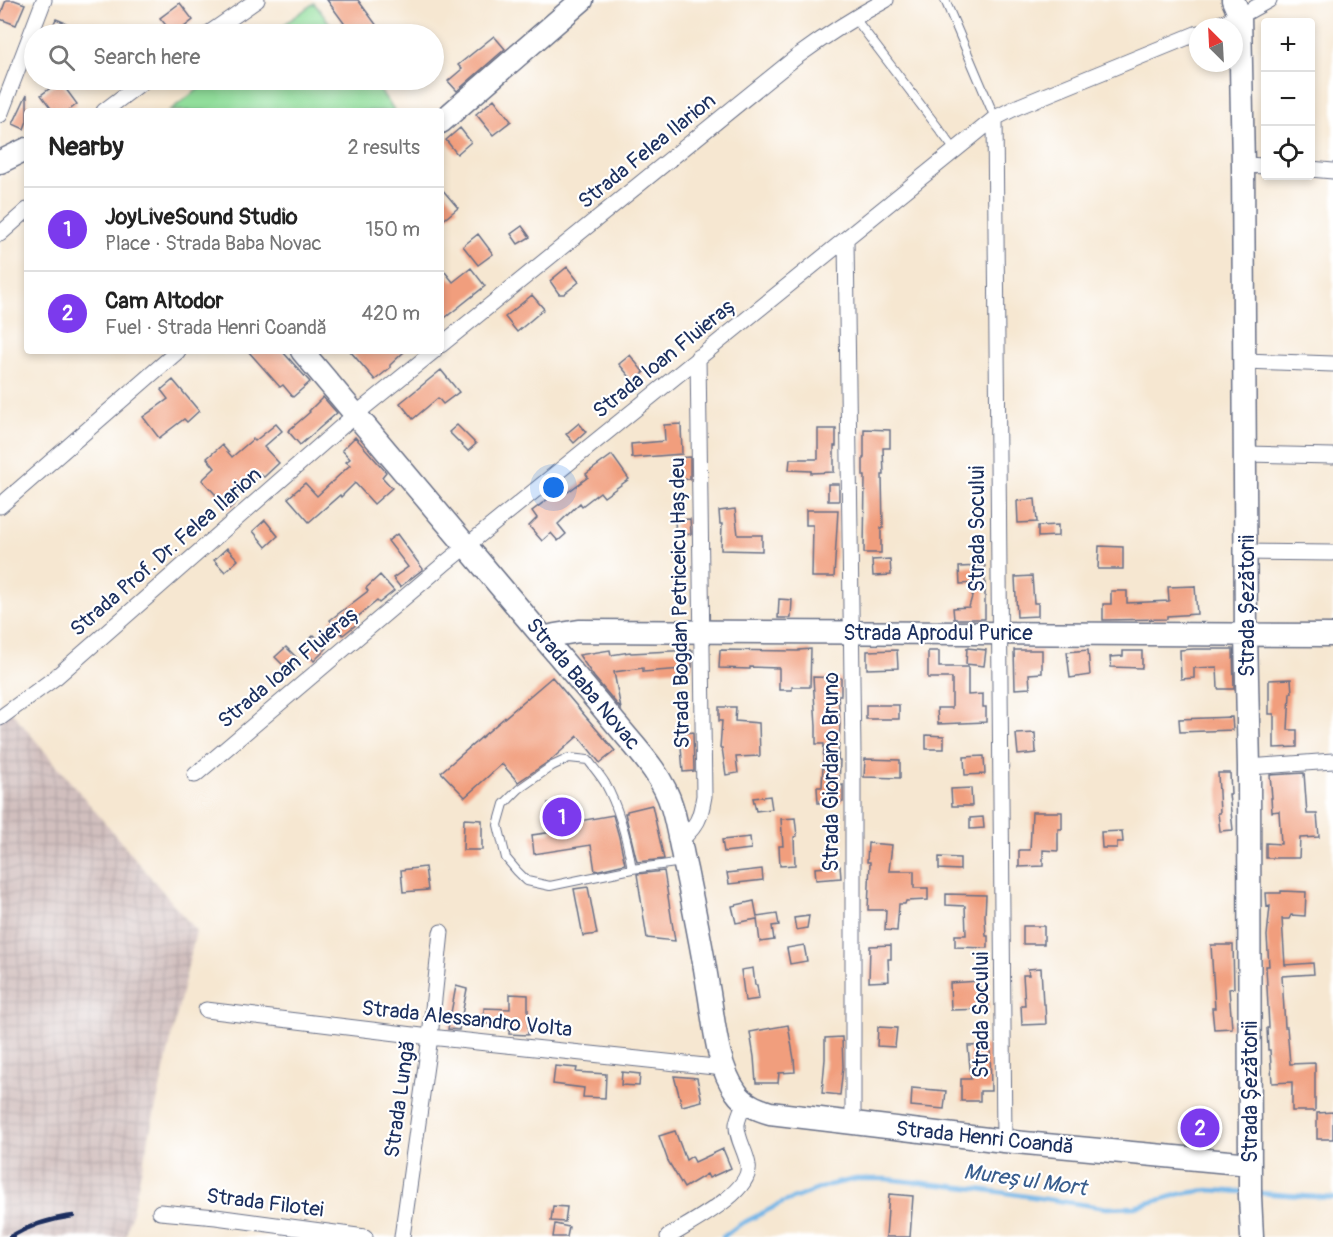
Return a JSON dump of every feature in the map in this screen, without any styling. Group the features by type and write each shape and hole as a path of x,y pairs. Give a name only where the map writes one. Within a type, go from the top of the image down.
{"street":[{"path":"35,24 44,0"},
{"path":"222,24 257,0"},
{"path":"444,119 582,0"},
{"name":"Strada Felea Ilarion","path":"444,343 795,58 827,34 886,0"},
{"path":"1223,18 1236,8 1269,0"},
{"name":"Strada Șezătorii","path":"1236,8 1254,166 1245,361 1252,1237"},
{"name":"Strada Ioan Fluieraș","path":"195,775 467,545 995,118 1189,37"},
{"path":"0,115 24,52"},
{"path":"108,108 132,90"},
{"name":"Strada Socului","path":"995,118 1004,1141"},
{"path":"0,162 24,150"},
{"path":"1315,169 1333,171"},
{"path":"0,234 24,213"},
{"name":"Strada Giordano Bruno","path":"846,240 853,754 853,1124"},
{"path":"0,506 175,354"},
{"name":"Strada Baba Novac","path":"305,354 628,738 657,775 667,792 682,851 716,1032 727,1076"},
{"path":"356,414 430,354"},
{"name":"Strada Bogdan Petriceicu Hașdeu","path":"682,851 701,815 704,796 698,357"},
{"path":"1245,361 1333,364"},
{"name":"Strada Prof. Dr. Felea Ilarion","path":"0,718 56,677 356,414"},
{"path":"1246,454 1333,456"},
{"path":"1246,552 1333,553"},
{"name":"Strada Aprodul Purice","path":"544,638 579,631 1333,635"},
{"path":"1249,767 1333,761"},
{"name":"Strada Lungă","path":"402,1237 430,1037 441,932"},
{"name":"Strada Alessandro Volta","path":"206,1010 727,1076"},
{"name":"Strada Henri Coandă","path":"727,1076 740,1098 770,1113 1004,1141 1250,1164"},
{"path":"668,1237 720,1205 743,1184 749,1167 737,1126 745,1102"},
{"name":"Strada Filotei","path":"160,1212 216,1217 365,1237"}],"lane":[{"name":"Strada Socului","path":"945,0 995,118"},
{"path":"854,17 955,150"},
{"path":"632,869 628,843 618,811 604,782 588,760 569,758 552,766 519,789 504,804 498,825 506,858 527,881 550,886 632,869 682,851"}],"shaded area":[{"path":"4,703 196,931 126,1237 0,1237 0,706"}],"green space":[{"path":"314,3 330,24 285,24"},
{"path":"197,90 379,90 393,108 173,108"}],"building":[{"path":"6,0 25,4 16,25 0,19"},
{"path":"327,0 358,0 376,24 345,24"},
{"path":"180,3 193,20 188,24 165,24 160,18"},
{"path":"56,19 68,24 54,24"},
{"path":"494,36 505,49 457,91 448,81 462,69 458,65"},
{"path":"48,90 67,90 77,104 72,108 51,108 41,95"},
{"path":"27,94 24,129 13,124"},
{"path":"494,99 511,121 493,135 476,114"},
{"path":"460,128 471,142 457,154 446,140"},
{"path":"444,192 458,208 444,220"},
{"path":"522,226 530,237 518,244 511,234"},
{"path":"478,234 493,254 478,265 463,246"},
{"path":"567,267 579,282 564,294 559,294 550,281"},
{"path":"471,268 485,286 444,319 444,271 453,282"},
{"path":"532,295 544,309 517,332 505,317"},
{"path":"251,354 285,354 310,382 293,397 283,385 280,387"},
{"path":"353,354 402,354 390,365 390,368 375,380"},
{"path":"630,355 644,373 634,382 619,364"},
{"path":"441,370 459,392 443,404 438,398 413,419 400,403"},
{"path":"173,380 199,411 187,422 184,419 159,438 143,417 168,399 161,390"},
{"path":"323,397 337,413 300,445 288,431"},
{"path":"579,423 586,432 574,443 566,434"},
{"path":"276,424 282,431 264,447 279,463 264,477 260,474 234,497 238,501 229,509 202,480 215,468 207,458 222,445 232,457 253,439 255,441"},
{"path":"681,424 682,454 632,458 631,444 665,441 664,425"},
{"path":"457,425 476,444 468,451 449,432"},
{"path":"818,429 836,429 834,472 811,473 811,471 789,470 790,459 818,459"},
{"path":"864,429 890,430 890,448 883,448 881,553 864,553"},
{"path":"355,437 386,472 382,477 392,488 374,504 355,483 309,522 288,498 305,483 317,496 350,465 346,462 350,459 342,450"},
{"path":"612,455 629,479 604,497 600,492 582,506 580,503 558,524 566,534 558,541 551,533 542,541 529,526 537,518 532,511 564,487 568,492 588,477 586,474"},
{"path":"690,457 690,479 674,480 674,458"},
{"path":"828,484 839,484 839,501 828,501"},
{"path":"1035,499 1037,522 1018,523 1017,501"},
{"path":"735,509 738,535 762,535 762,551 721,550 722,524 720,524 719,511"},
{"path":"806,510 838,510 834,577 812,577 813,525 806,525"},
{"path":"690,519 691,534 676,536 675,520"},
{"path":"265,520 278,536 266,547 253,531"},
{"path":"1058,525 1058,536 1038,537 1038,526"},
{"path":"397,534 423,569 400,587 393,578 408,567 388,541"},
{"path":"1099,546 1123,547 1123,569 1098,569"},
{"path":"227,548 238,560 225,572 214,560"},
{"path":"890,559 891,575 873,576 872,560"},
{"path":"985,566 985,619 954,619 953,608 969,607 976,583 960,584 959,567"},
{"path":"380,575 394,591 355,619 358,623 343,635 330,620 368,591 366,588"},
{"path":"1032,576 1034,603 1038,603 1038,616 1017,617 1015,577"},
{"path":"1195,586 1197,614 1167,616 1167,619 1103,620 1103,604 1111,604 1111,591 1127,591 1127,603 1169,601 1168,587"},
{"path":"779,599 792,600 791,618 778,618"},
{"path":"314,635 327,648 314,661 301,647"},
{"path":"286,647 299,660 288,670 275,657"},
{"path":"967,648 986,650 984,666 966,664"},
{"path":"811,649 810,687 779,690 779,668 719,668 720,650 799,651"},
{"path":"1233,649 1234,689 1218,689 1217,667 1194,668 1194,678 1181,679 1180,650"},
{"path":"610,650 611,655 630,652 692,650 692,667 683,671 683,669 643,672 643,668 614,672 621,709 579,655"},
{"path":"897,650 898,668 867,669 867,651"},
{"path":"1014,650 1042,650 1042,673 1029,674 1030,688 1015,689"},
{"path":"1088,650 1090,675 1070,678 1067,652"},
{"path":"928,651 939,651 939,667 968,667 968,695 983,694 986,722 938,724 937,708 952,708 952,678 928,678"},
{"path":"1123,651 1142,651 1142,668 1111,667 1110,657 1123,656"},
{"path":"552,677 615,751 600,763 578,736 551,760 518,782 502,764 465,797 441,772"},
{"path":"813,677 841,678 841,695 838,695 840,724 838,760 840,760 839,786 843,785 843,802 818,803 817,787 822,787 824,744 816,744"},
{"path":"1291,679 1292,693 1290,693 1288,730 1297,730 1297,747 1274,748 1274,714 1269,714 1269,680"},
{"path":"866,705 899,705 899,719 866,719"},
{"path":"719,707 736,707 735,721 759,723 760,756 736,757 738,773 726,775 722,748 720,748 722,721 719,721"},
{"path":"1232,717 1233,730 1180,732 1179,719"},
{"path":"693,732 694,771 683,772 680,734"},
{"path":"1035,733 1036,753 1018,755 1016,734"},
{"path":"926,735 944,736 944,749 926,749"},
{"path":"984,756 985,774 965,775 964,757"},
{"path":"865,759 900,760 900,778 864,777"},
{"path":"1218,773 1230,773 1231,794 1229,794 1233,830 1220,831"},
{"path":"1304,773 1307,814 1317,814 1319,837 1300,838 1299,858 1266,858 1266,843 1281,844 1279,811 1272,812 1270,775"},
{"path":"971,788 972,806 952,806 951,789"},
{"path":"770,796 772,809 756,811 753,798"},
{"path":"570,799 574,822 613,815 625,864 595,871 591,845 534,854 532,835 553,832 548,803"},
{"path":"652,805 664,859 637,862 625,813"},
{"path":"1032,812 1062,812 1062,829 1058,829 1058,851 1043,850 1043,866 1019,867 1019,850 1030,850"},
{"path":"983,817 984,828 970,829 970,818"},
{"path":"795,818 797,836 794,837 795,865 780,866 779,846 783,846 781,819"},
{"path":"464,819 482,820 482,850 463,850"},
{"path":"1122,831 1123,842 1117,842 1117,848 1102,848 1101,832"},
{"path":"750,837 751,849 724,852 722,840"},
{"path":"868,843 892,845 889,871 914,871 914,888 928,888 928,900 906,901 905,904 899,904 897,931 885,930 886,910 868,910 870,862 867,862"},
{"path":"939,857 960,858 960,870 939,869"},
{"path":"840,866 841,878 816,880 815,868"},
{"path":"425,867 428,890 403,892 401,870"},
{"path":"762,869 763,880 729,884 727,873"},
{"path":"664,871 675,941 647,938 637,874"},
{"path":"588,887 597,934 583,936 574,889"},
{"path":"1281,891 1306,892 1305,916 1291,915 1289,919 1282,919 1285,965 1313,963 1314,974 1282,976 1290,1064 1315,1063 1315,1111 1292,1111 1292,1082 1272,1083 1270,1050 1268,1050 1266,966 1269,966 1267,936 1270,906 1267,907 1266,893 1281,893"},
{"path":"946,894 986,895 988,948 955,947 955,935 966,935 965,906 946,905"},
{"path":"754,901 757,917 777,914 779,925 772,926 774,940 760,942 757,919 736,923 732,906"},
{"path":"809,916 807,928 796,930 794,918"},
{"path":"1023,926 1044,926 1044,944 1023,944"},
{"path":"804,945 807,961 790,964 787,948"},
{"path":"891,945 891,959 888,959 889,981 869,982 870,946"},
{"path":"1211,945 1233,945 1234,988 1229,989 1232,1028 1214,1029"},
{"path":"753,968 759,999 745,1001 741,970"},
{"path":"1041,968 1046,1024 1022,1025 1021,1005 1025,1005 1023,975 1029,975 1028,969"},
{"path":"979,981 980,996 988,995 989,1009 951,1010 950,983"},
{"path":"456,986 467,989 459,1030 448,1029"},
{"path":"510,994 528,995 528,1035 509,1034 510,1024 484,1024 484,1008 510,1009"},
{"path":"788,1025 795,1072 779,1073 778,1083 756,1083 750,1032"},
{"path":"878,1027 897,1028 895,1047 877,1046"},
{"path":"842,1037 843,1067 840,1095 822,1093 825,1038"},
{"path":"990,1045 991,1091 980,1091 980,1101 961,1101 961,1079 971,1079 968,1046"},
{"path":"555,1066 577,1068 576,1072 606,1074 605,1098 583,1097 584,1088 553,1084"},
{"path":"622,1072 640,1074 639,1086 621,1085"},
{"path":"674,1076 697,1078 702,1101 682,1106"},
{"path":"912,1088 946,1091 944,1109 911,1106"},
{"path":"1333,1112 1333,1139 1317,1139 1317,1113"},
{"path":"675,1131 686,1160 692,1156 695,1162 723,1149 731,1168 709,1178 707,1174 684,1188 668,1161 659,1136"},
{"path":"889,1194 913,1196 910,1237 886,1237"},
{"path":"553,1206 567,1207 565,1222 551,1221"},
{"path":"555,1224 569,1227 567,1237 553,1237"}],"waterway":[{"name":"Mureșul Mort","path":"723,1237 739,1225 782,1203 829,1185 856,1179 886,1179 979,1189 1107,1208 1135,1207 1180,1194 1208,1190 1244,1192"},
{"name":"Mureșul Mort","path":"1258,1193 1333,1198"}],"railway":[{"path":"10,1237 40,1223 73,1216"}],"place":[{"name":"JoyLiveSound Studio","path":"562,817"},
{"name":"Cam Altodor","path":"1200,1128"}]}
